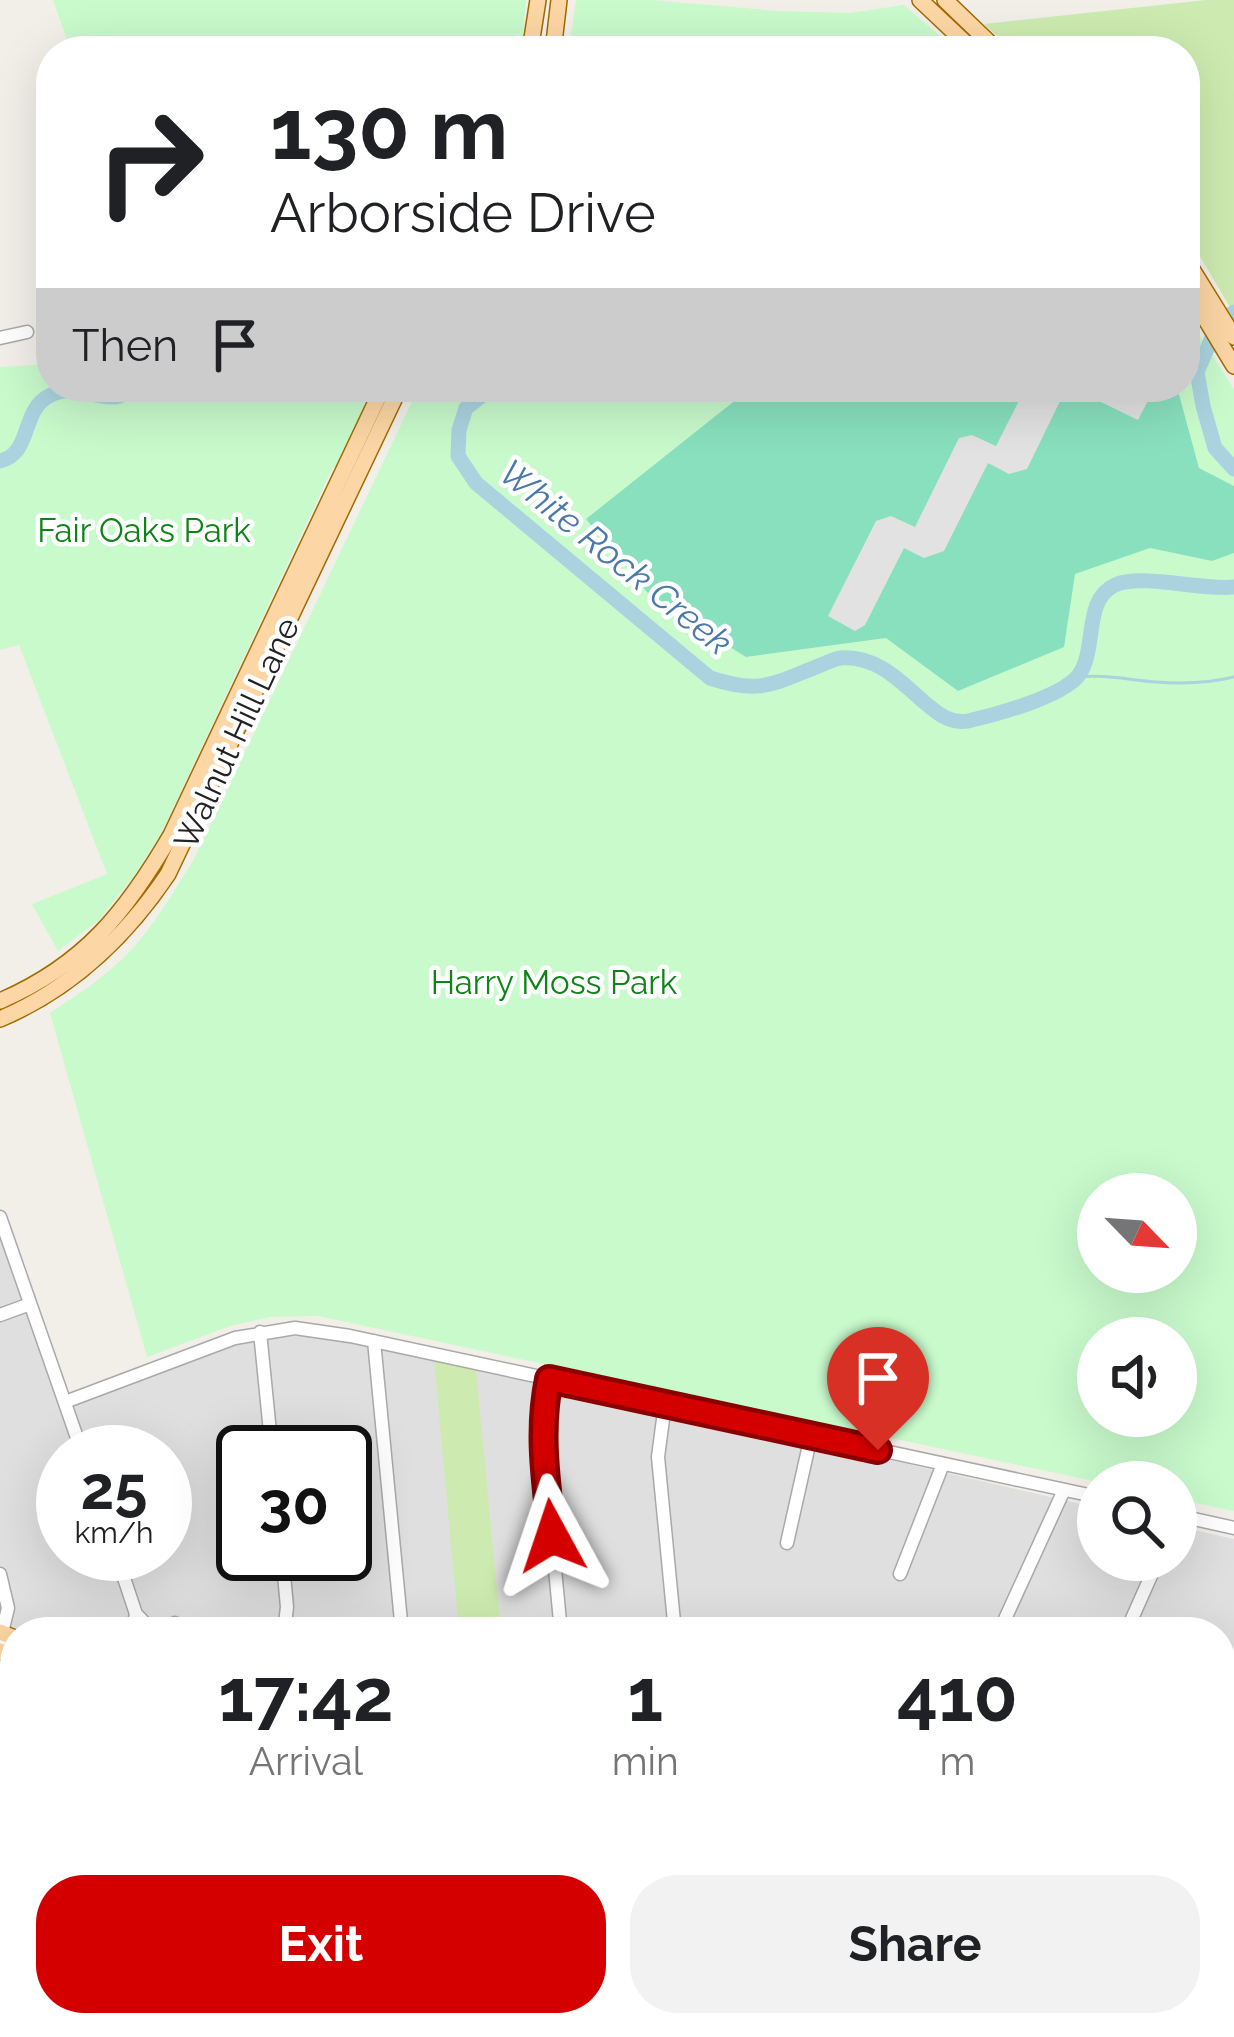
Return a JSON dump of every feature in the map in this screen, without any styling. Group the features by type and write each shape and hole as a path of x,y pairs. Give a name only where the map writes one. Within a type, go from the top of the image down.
{"main road":[{"path":"532,36 538,0"},
{"path":"555,36 559,0"},
{"path":"920,0 958,36"},
{"path":"945,0 982,36"},
{"path":"1200,297 1234,337"},
{"path":"1200,297 1234,366"},
{"name":"Walnut Hill Lane","path":"0,1019 52,992 98,958 155,894 339,497 377,402"},
{"name":"Walnut Hill Lane","path":"339,497 392,402"},
{"name":"Walnut Hill Lane","path":"0,1001 58,969 106,930 178,837"}],"street":[{"path":"0,338 27,332"},
{"path":"0,1216 73,1425"},
{"path":"0,1315 30,1304"},
{"path":"65,1402 235,1338 310,1329 1077,1493"},
{"path":"260,1332 269,1425"},
{"path":"374,1341 401,1617"},
{"path":"549,1379 542,1433 560,1617"},
{"path":"665,1404 658,1457 673,1617"},
{"path":"787,1544 811,1436"},
{"path":"900,1574 943,1464"},
{"path":"1005,1617 1064,1490"},
{"path":"1197,1520 1234,1528"},
{"path":"0,1574 7,1617"},
{"path":"125,1581 139,1617"},
{"path":"285,1581 286,1617"},
{"path":"1133,1617 1149,1581"}],"shaded area":[{"path":"1018,402 1060,402 1027,469 1009,474 988,463 944,551 924,558 904,548 865,625 855,631 828,616 876,521 891,516 915,527 959,438 972,435 996,446"},
{"path":"1101,402 1147,402 1138,420"},
{"path":"0,1234 61,1400 256,1333 374,1341 1077,1503 1077,1581 1197,1581 1197,1531 1234,1539 1234,1617 0,1617"}],"green space":[{"path":"53,0 526,0 525,36 66,36"},
{"path":"576,0 650,0 850,13 904,5 940,36 571,36"},
{"path":"1234,0 1234,314 1200,256 1200,36 997,36 984,24"},
{"path":"1200,336 1234,389 1234,486 1199,468 1181,402 1200,402"},
{"name":"Fair Oaks Park","path":"36,365 36,402 384,402 350,474 333,467 160,836 99,920 58,951 32,904 107,874 19,645 0,650 0,367"},
{"name":"Harry Moss Park","path":"412,402 733,402 587,519 746,657 886,638 1150,548 1212,561 1234,553 1234,1511 1197,1503 1197,1461 1077,1461 1077,1478 318,1316 270,1317 230,1326 147,1357 50,1013 133,948 193,861"},
{"path":"733,402 1181,402 1199,468 1234,486 1234,553 1212,561 1150,548 1075,574 1064,647 958,691 886,638 746,657 653,599 586,519"},
{"path":"434,1360 476,1370 500,1617 458,1617"}],"waterway":[{"name":"White Rock Creek","path":"1200,365 1218,324 1234,312"},
{"name":"White Rock Creek","path":"1200,389 1215,448 1234,469"},
{"name":"White Rock Creek","path":"0,461 17,450 41,402"},
{"name":"White Rock Creek","path":"474,402 466,408 459,430 458,456 476,483 710,678 727,683 764,685 838,659 862,660 897,678 939,714 968,721 1010,710 1070,684 1084,666 1098,602 1115,585 1140,581 1234,587"},
{"path":"1077,677 1175,683 1234,677"}],"route":[{"path":"552,1536 542,1433 549,1379 878,1450"}]}
